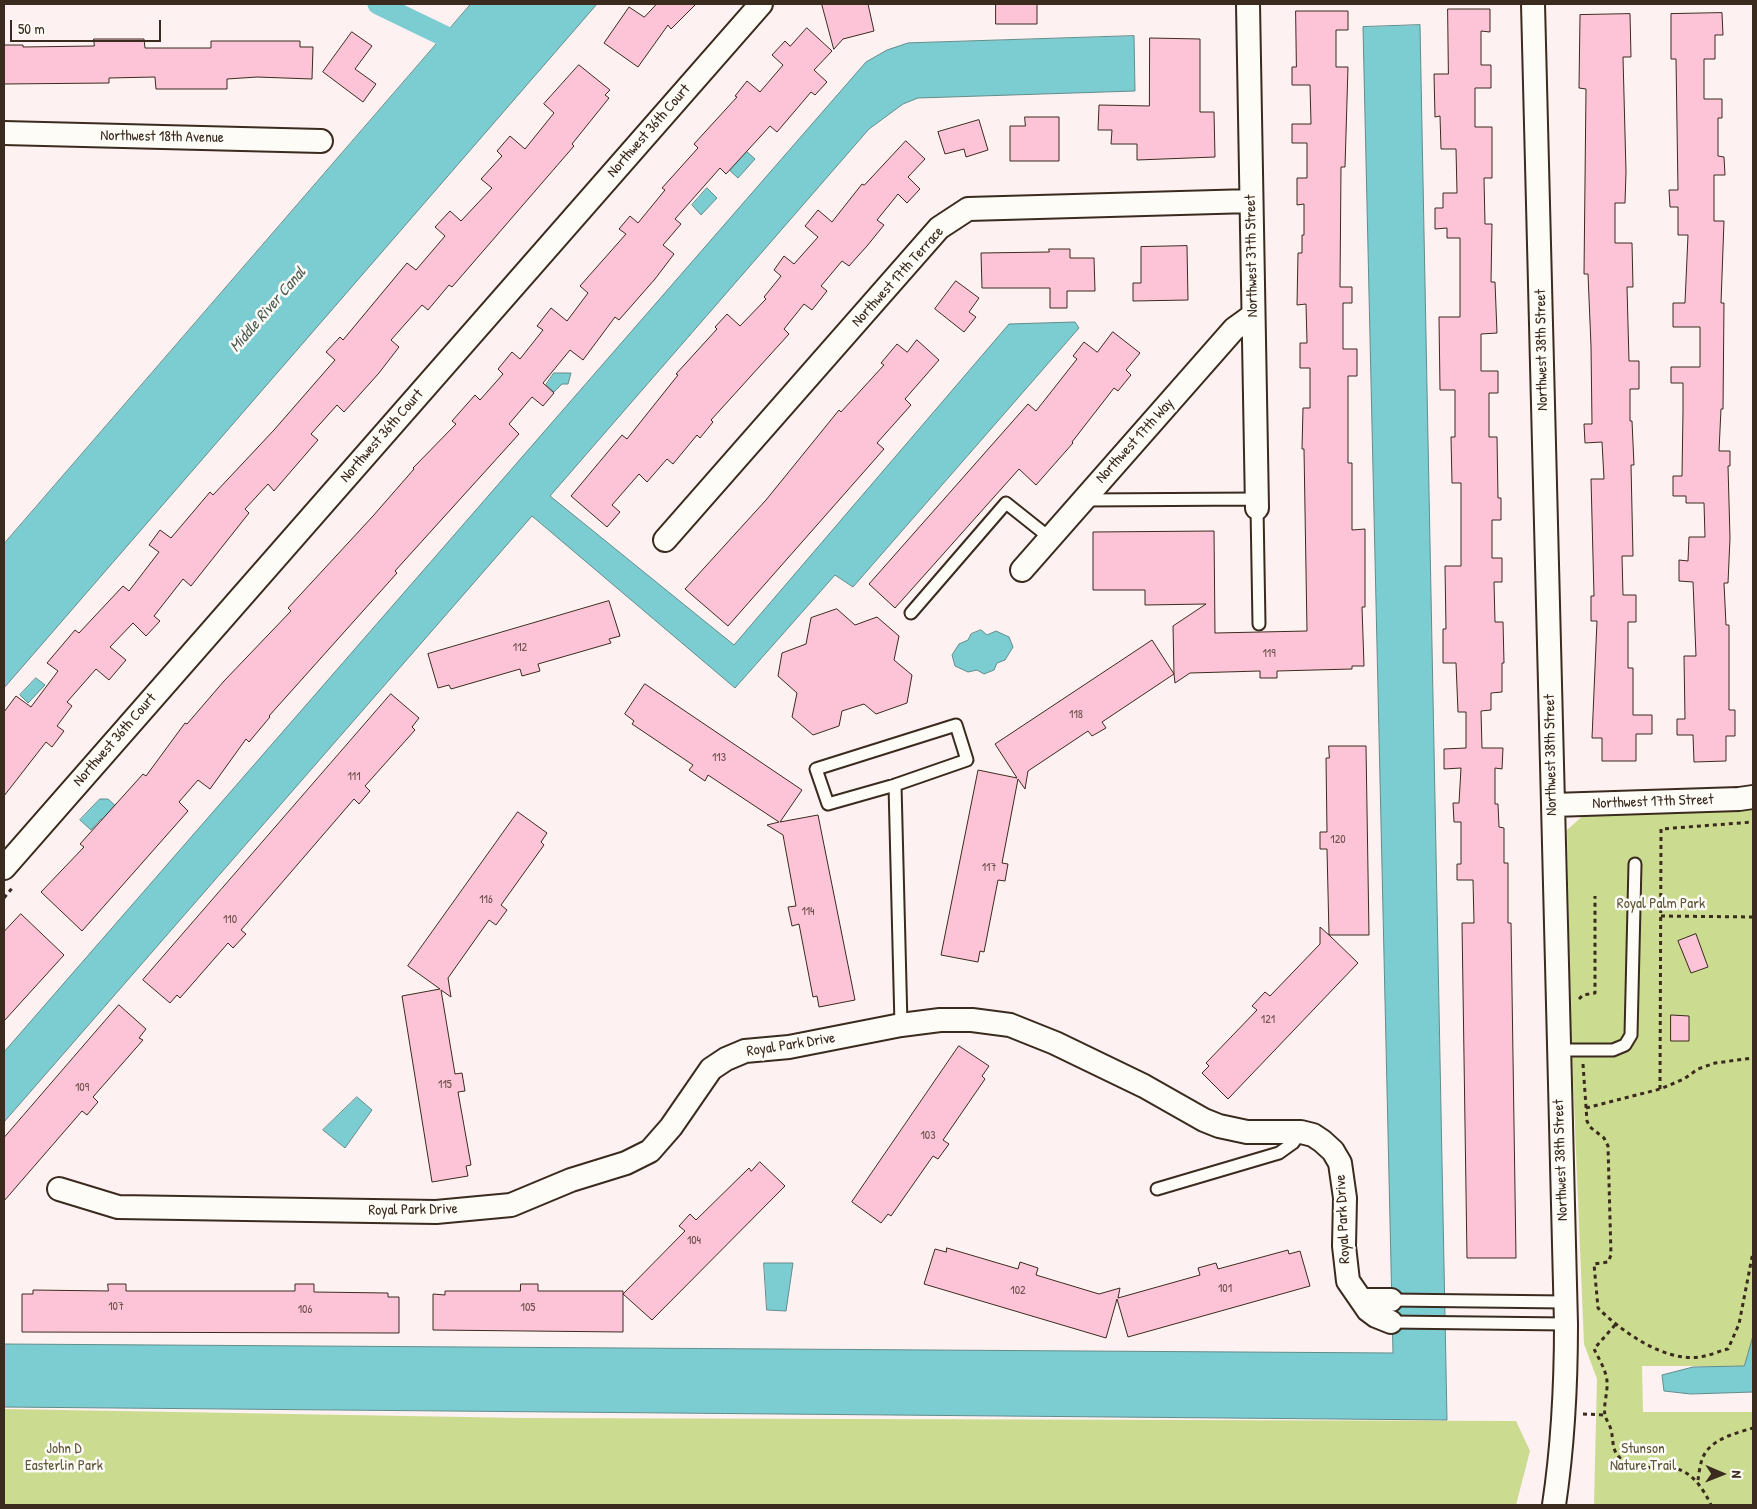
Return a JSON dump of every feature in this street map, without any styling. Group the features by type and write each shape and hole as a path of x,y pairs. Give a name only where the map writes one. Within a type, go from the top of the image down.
{"street":[{"name":"Northwest 36th Court","path":"4,868 761,4"},
{"name":"Northwest 37th Street","path":"1248,4 1252,316 1257,503"},
{"name":"Northwest 38th Street","path":"1533,4 1566,1313 1566,1375 1562,1453 1554,1505"},
{"name":"Northwest 18th Avenue","path":"4,133 321,141"},
{"name":"Northwest 17th Terrace","path":"665,540 938,228 968,209 1251,201"},
{"name":"Northwest 17th Way","path":"1022,570 1234,329 1252,316"},
{"name":"Northwest 17th Street","path":"1552,805 1739,800 1753,797"},
{"name":"Royal Park Drive","path":"59,1189 118,1207 436,1212 511,1205 572,1180 626,1163 650,1151 671,1127 711,1069 726,1059 746,1051 789,1047 901,1025 940,1020 972,1020 1010,1025 1055,1043 1144,1086 1211,1123 1247,1132 1301,1132 1313,1135 1322,1141 1333,1151 1340,1163 1345,1198 1345,1268 1348,1281 1362,1300 1391,1311"}],"lane":[{"path":"1082,500 1257,503 1259,624"},
{"path":"911,613 1006,503 1050,538"},
{"path":"956,725 967,760 895,785 828,804 816,769 956,725"},
{"path":"895,785 901,1025"},
{"path":"1558,1050 1613,1050 1625,1045 1631,1035 1635,864"},
{"path":"1157,1189 1279,1153 1293,1143 1301,1132"},
{"name":"Royal Park Drive","path":"1391,1311 1447,1302 1566,1313"},
{"name":"Royal Park Drive","path":"1391,1311 1464,1324 1566,1313"}],"path":[{"path":"1660,1089 1658,1068 1661,830 1753,822"},
{"path":"1576,1001 1583,995 1595,993 1595,896"},
{"path":"1661,916 1753,917"},
{"path":"1581,1050 1587,1121 1590,1127 1604,1138 1608,1146 1611,1255 1608,1262 1594,1264 1598,1308 1615,1325 1641,1341 1671,1354 1698,1358 1728,1348 1739,1324 1753,1252"},
{"path":"1586,1108 1660,1089 1684,1080 1698,1069 1715,1063 1753,1058"},
{"path":"1615,1325 1594,1349 1607,1379 1605,1415 1611,1431 1612,1446 1621,1459 1636,1466 1673,1467 1692,1475 1711,1505"},
{"path":"1583,1414 1605,1415"},
{"path":"1697,1481 1702,1457 1710,1446 1735,1433 1753,1428"}],"green space":[{"name":"Royal Palm Park","path":"1753,810 1753,1336 1744,1366 1642,1366 1643,1412 1753,1412 1753,1505 1594,1505 1597,1379 1584,1344 1571,1032 1567,830 1586,813"},
{"name":"John D Easterlin Park","path":"4,1409 522,1418 1516,1421 1530,1451 1516,1505 4,1505"}],"water":[{"name":"Middle River Canal","path":"471,4 597,4 4,688 4,544"},
{"path":"1420,25 1447,1420 4,1407 4,1344 1393,1353 1363,27"},
{"path":"1134,36 1135,91 918,98 903,104 869,129 550,496 734,645 1009,324 1075,322 1079,328 853,587 835,575 735,688 532,516 4,1122 4,1052 866,62 887,50 908,43"},
{"path":"745,150 755,159 738,178 728,169"},
{"path":"707,188 717,198 701,215 692,205"},
{"path":"554,373 571,373 568,384 562,384 554,392 546,385"},
{"path":"981,630 987,635 996,631 1009,637 1013,647 1005,660 997,663 994,670 984,674 977,670 968,672 955,666 952,655 959,644 968,640 971,634"},
{"path":"36,678 45,685 28,703 20,695"},
{"path":"100,799 108,799 118,808 105,822 101,819 91,830 80,820"},
{"path":"357,1097 372,1110 345,1148 323,1130"},
{"path":"764,1263 793,1263 786,1311 767,1310"},
{"path":"1753,1336 1753,1392 1691,1394 1664,1391 1662,1375 1693,1367 1744,1366"}],"building":[{"path":"657,4 696,4 671,29 668,25 638,67 604,43 629,7 644,17"},
{"path":"822,4 868,4 874,31 843,39 834,49"},
{"path":"996,4 1037,4 1037,24 996,24"},
{"path":"1448,9 1490,9 1490,32 1481,31 1481,65 1491,65 1491,88 1475,88 1475,127 1492,127 1492,178 1484,178 1485,224 1492,224 1491,282 1495,282 1497,333 1481,334 1481,371 1498,371 1498,393 1489,393 1489,437 1497,437 1498,498 1501,498 1501,520 1492,520 1492,558 1502,558 1502,582 1494,582 1495,622 1503,622 1504,663 1502,663 1502,692 1491,693 1491,710 1481,711 1482,748 1503,748 1502,769 1495,768 1495,804 1498,804 1499,827 1504,828 1504,863 1508,863 1508,923 1511,923 1516,1258 1467,1258 1462,923 1474,923 1473,880 1457,880 1457,864 1461,864 1461,822 1454,822 1453,803 1459,803 1461,768 1444,769 1444,749 1466,748 1466,712 1458,712 1456,663 1443,663 1443,629 1446,629 1445,566 1461,566 1461,483 1452,483 1451,437 1455,437 1455,390 1440,390 1439,317 1460,317 1460,238 1447,238 1447,228 1435,229 1435,208 1443,208 1443,193 1457,193 1456,149 1441,149 1440,116 1435,117 1434,74 1448,74"},
{"path":"1296,11 1348,11 1348,30 1336,30 1336,67 1348,67 1345,167 1341,167 1340,287 1352,287 1352,303 1343,303 1343,349 1357,349 1357,376 1348,376 1348,463 1352,463 1352,530 1365,529 1365,607 1362,607 1364,666 1352,666 1352,669 1277,671 1277,678 1260,678 1260,671 1190,673 1175,683 1173,626 1206,604 1145,605 1145,590 1093,590 1093,532 1214,531 1215,633 1307,631 1304,449 1302,449 1303,408 1310,408 1310,368 1300,368 1300,343 1307,343 1306,304 1297,305 1298,253 1302,253 1304,204 1297,205 1297,178 1307,178 1307,143 1292,143 1292,124 1311,124 1310,85 1292,85 1292,67 1296,67"},
{"path":"1722,13 1723,35 1715,35 1715,59 1704,59 1704,99 1722,99 1722,118 1718,118 1718,156 1724,157 1725,175 1714,175 1714,221 1724,221 1721,303 1724,303 1723,409 1721,409 1719,451 1730,451 1730,466 1728,466 1730,538 1728,583 1724,583 1726,625 1729,625 1729,710 1735,710 1735,736 1726,736 1726,761 1694,762 1693,735 1677,735 1677,719 1685,719 1684,656 1696,656 1693,582 1679,581 1679,560 1688,561 1689,537 1705,537 1704,503 1686,503 1686,496 1673,496 1673,476 1682,476 1683,383 1671,383 1671,367 1700,367 1700,327 1673,327 1673,303 1685,303 1688,235 1678,235 1678,207 1670,207 1669,190 1678,190 1676,59 1671,59 1671,14"},
{"path":"1630,14 1631,57 1623,57 1625,203 1615,203 1615,243 1632,243 1633,287 1627,287 1629,361 1639,361 1639,389 1630,389 1630,421 1632,421 1634,465 1631,465 1633,556 1622,556 1623,595 1636,595 1636,622 1628,622 1628,668 1633,668 1633,715 1652,715 1652,734 1636,734 1636,761 1602,761 1602,738 1592,738 1597,621 1591,621 1591,596 1594,596 1591,479 1604,479 1602,442 1585,443 1584,424 1592,424 1588,274 1584,274 1586,89 1579,88 1580,15"},
{"path":"807,28 832,51 814,70 827,82 815,95 811,92 777,132 770,126 726,174 720,168 675,219 681,224 663,245 674,254 655,279 619,320 615,317 583,360 570,350 543,383 554,393 543,406 532,397 509,424 519,434 395,571 397,573 269,716 249,742 246,739 210,789 198,780 179,802 188,811 82,931 41,892 84,847 80,844 143,774 146,776 185,723 187,724 224,681 291,611 288,608 373,516 413,468 456,424 452,421 475,395 480,400 503,374 498,369 512,352 520,359 543,330 537,326 551,308 567,321 588,293 580,286 626,234 619,229 630,216 638,223 665,190 662,188 698,148 694,144 737,97 735,96 747,81 760,92 783,65 772,55 785,41 790,46"},
{"path":"352,32 372,46 355,69 376,84 363,102 323,72"},
{"path":"1150,38 1200,39 1200,112 1214,112 1215,157 1137,160 1137,144 1111,144 1112,130 1098,130 1099,105 1149,106"},
{"path":"94,39 144,39 145,48 211,48 211,41 300,41 300,47 313,47 312,79 257,77 227,79 227,89 156,89 155,77 109,78 109,83 4,84 4,45 23,45 23,47 94,46"},
{"path":"579,65 610,90 605,95 609,98 572,144 574,146 452,287 449,285 428,310 422,305 391,340 399,347 379,373 344,412 337,405 311,434 318,440 274,491 268,484 245,509 249,513 191,586 183,579 154,616 160,621 146,636 133,623 110,647 126,660 109,680 96,669 67,702 72,706 57,726 64,731 52,747 46,742 4,796 4,712 16,696 31,707 58,671 47,663 75,630 79,633 123,586 129,591 159,552 149,545 160,530 171,538 210,492 213,495 274,430 335,360 326,352 340,337 343,340 407,263 416,270 445,236 435,227 450,211 461,221 492,188 481,179 502,156 497,151 510,136 525,149 554,113 544,104"},
{"path":"1025,117 1059,117 1059,161 1010,161 1010,126 1025,126"},
{"path":"979,120 988,150 966,157 964,149 945,154 938,132"},
{"path":"906,141 925,159 908,177 920,189 907,203 898,194 877,220 884,225 849,266 842,261 821,286 827,291 812,310 804,304 784,329 789,334 711,420 713,422 700,438 697,435 673,464 667,459 647,482 639,474 612,505 620,512 607,527 571,496 622,435 627,439 678,375 676,374 717,329 715,327 727,314 740,326 766,299 764,297 781,276 774,270 784,256 794,264 818,237 805,226 818,210 832,222 862,184 864,185"},
{"path":"1187,246 1188,300 1133,301 1133,283 1141,283 1141,247"},
{"path":"1049,249 1070,249 1070,258 1094,258 1095,291 1067,291 1067,308 1050,308 1050,288 982,288 981,253 1049,252"},
{"path":"956,281 979,298 969,312 976,317 964,332 935,309"},
{"path":"1113,332 1140,353 1126,370 1131,375 1118,391 1114,388 1073,443 1036,485 1019,469 895,608 869,584 1028,404 1036,411 1077,359 1073,356 1084,342 1097,352"},
{"path":"917,340 939,360 905,399 911,405 877,443 884,449 728,626 685,589 766,500 839,410 841,412 884,365 881,363 897,344 907,352"},
{"path":"609,601 620,636 609,639 611,643 538,664 540,671 522,676 520,669 451,689 449,685 438,688 428,654"},
{"path":"837,609 855,625 877,617 899,636 894,660 912,675 907,703 876,714 864,704 842,711 839,726 813,735 792,717 797,693 778,676 782,653 806,644 811,618"},
{"path":"1152,640 1174,674 1102,722 1106,728 1092,736 1088,731 1028,771 1025,789 1018,779 1002,863 1008,864 1005,881 998,880 984,952 980,951 978,962 941,955 978,770 1017,778 995,744"},
{"path":"645,684 802,790 780,822 818,815 855,1000 819,1007 817,996 813,997 799,924 792,926 788,907 796,906 783,835 767,825 779,822 708,775 705,781 689,770 693,765 632,724 634,721 625,714"},
{"path":"391,694 419,718 412,727 415,730 365,786 370,791 359,804 354,799 241,930 246,934 233,948 228,943 180,998 177,995 170,1003 143,980"},
{"path":"1329,746 1366,746 1369,935 1329,935 1327,849 1320,849 1320,832 1327,832 1326,758 1329,758"},
{"path":"518,812 547,833 541,842 544,845 501,905 507,910 496,925 489,920 448,978 451,997 441,990 455,1074 462,1073 465,1091 458,1092 471,1165 466,1166 468,1176 432,1182 402,996 440,989 408,966"},
{"path":"21,914 64,955 4,1021 4,932"},
{"path":"1320,927 1358,963 1228,1099 1202,1073 1209,1066 1206,1063 1257,1010 1252,1006 1265,992 1270,996 1320,944"},
{"path":"1696,934 1708,967 1691,973 1678,941"},
{"path":"119,1005 146,1029 139,1038 143,1040 93,1097 98,1102 87,1115 82,1111 4,1201 4,1138"},
{"path":"1671,1015 1689,1016 1689,1041 1671,1041"},
{"path":"959,1046 989,1066 982,1076 985,1079 943,1140 949,1144 938,1159 933,1156 891,1216 888,1214 881,1223 852,1202"},
{"path":"760,1162 785,1186 652,1320 623,1294 685,1231 679,1226 690,1214 696,1220 749,1168 751,1171"},
{"path":"947,1248 1018,1269 1020,1262 1038,1268 1036,1275 1099,1294 1120,1288 1118,1298 1200,1275 1198,1268 1216,1263 1218,1269 1288,1250 1289,1254 1300,1251 1310,1286 1128,1337 1117,1299 1106,1338 924,1284 935,1249 946,1252"},
{"path":"108,1284 126,1284 126,1291 295,1291 295,1284 314,1284 314,1292 388,1293 388,1297 399,1297 399,1333 22,1332 22,1294 33,1294 33,1290 108,1291"},
{"path":"521,1284 538,1284 538,1291 623,1291 623,1332 433,1330 433,1294 445,1295 445,1291 520,1291"}],"waterway":[{"path":"378,4 469,48"}],"park label":[{"name":"Stunson Nature Trail","path":"1643,1458"}]}
